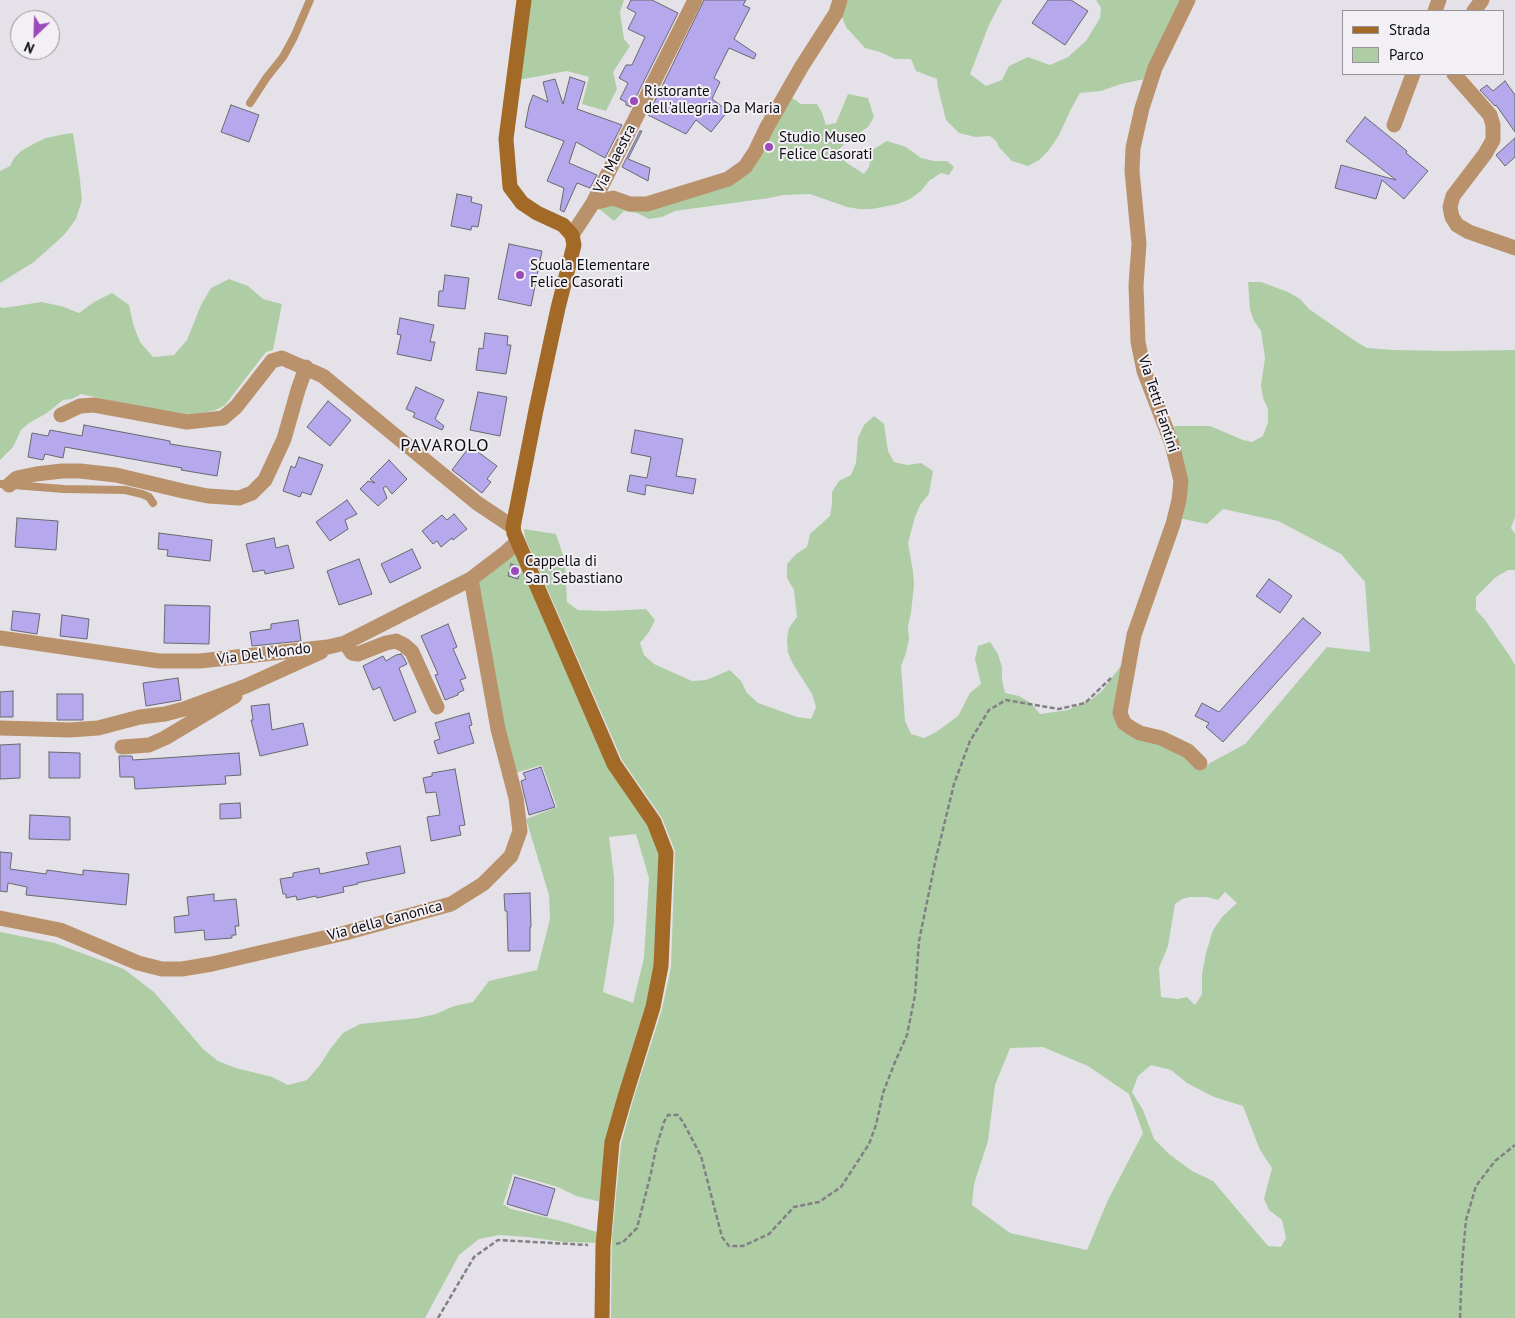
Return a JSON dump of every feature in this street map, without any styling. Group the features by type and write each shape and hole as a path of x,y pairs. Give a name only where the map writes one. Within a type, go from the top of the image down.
{"street":[{"path":"515,534 536,410 574,245 572,235 563,225 537,213 522,203 510,187 506,139 524,0"},
{"name":"Via Maestra","path":"572,235 593,203 695,0"},
{"path":"593,203 613,198 630,204 647,204 728,179 745,166 755,152 782,100 836,13 840,0"},
{"name":"Via Tetti Fantini","path":"1188,0 1155,68 1142,108 1133,148 1132,171 1139,244 1136,285 1138,342 1144,371 1172,444 1181,481 1179,500 1173,524 1134,635 1120,713 1124,722 1131,728 1140,733 1161,738 1188,751 1200,763"},
{"path":"1394,124 1413,75"},
{"path":"1455,75 1490,115 1493,126 1493,140 1485,154 1453,196 1450,207 1452,217 1457,225 1469,232 1515,248"},
{"path":"61,415 80,406 94,405 187,422 223,418 236,407 272,361 282,358 323,376 515,534 614,764 654,822 666,853 661,966 653,1007 624,1097 612,1142 603,1246 602,1318"},
{"path":"5,485 17,478 36,474 80,471 116,475 208,496 239,498 252,493 265,480 284,440 306,368"},
{"name":"Via Del Mondo","path":"0,638 159,661 200,662 328,647 344,643 471,579 505,553 515,534"},
{"name":"Via della Canonica","path":"0,918 60,930 138,962 162,969 182,969 212,964 345,933 451,904 483,884 511,856 520,832 516,798 498,729 471,579"},
{"path":"344,643 352,653 358,654 396,641 404,645 412,652 437,707"},
{"path":"0,728 70,730 98,728 140,717 184,709 246,686 328,647"},
{"path":"122,747 149,745 165,738 237,695 246,686"}],"lane":[{"path":"250,103 267,77 283,58 310,0"},
{"path":"5,485 64,489 125,490 149,497 153,503"}],"path":[{"path":"438,1318 474,1257 498,1240 603,1246 623,1242 637,1228 656,1148 668,1115 678,1115 702,1156 722,1237 728,1246 743,1246 770,1234 794,1207 820,1202 841,1187 869,1144 876,1125 883,1093 907,1035 915,996 919,941 936,858 954,784 970,741 989,710 1006,700 1059,708 1085,703 1112,677"},
{"path":"1460,1318 1466,1220 1476,1186 1495,1161 1515,1145"}],"green space":[{"path":"528,0 624,0 620,12 624,39 630,46 613,72 617,89 606,111 582,104 589,77 567,71 518,80"},
{"path":"843,0 1002,0 989,25 970,74 986,86 1002,80 1009,66 1028,57 1050,65 1068,57 1086,41 1100,18 1101,8 1096,0 1186,0 1149,78 1121,84 1101,91 1080,93 1059,135 1049,150 1039,160 1028,166 1012,161 990,136 975,137 959,133 946,120 937,79 916,71 911,59 895,59 865,48 846,27 839,10"},
{"path":"848,94 868,98 874,117 868,127 846,142 836,153 847,163 864,174 869,167 872,150 887,141 906,147 921,158 947,161 954,167 949,175 941,173 929,181 921,191 910,199 898,204 872,209 847,207 810,194 783,195 675,211 662,217 649,219 637,213 624,211 614,221 596,206 613,201 630,206 729,181 791,97 801,104 817,104 826,125 836,123"},
{"path":"73,133 82,200 76,219 64,235 34,262 0,283 0,171 10,166 14,158 21,151 37,142 46,138"},
{"path":"229,279 248,286 263,299 282,304 273,350 266,352 225,405 216,410 192,415 172,414 81,394 72,399 63,400 47,413 29,423 21,430 13,447 0,460 0,307 41,302 61,306 79,313 94,302 112,293 129,305 133,324 140,342 153,357 174,355 187,340 201,305 211,288"},
{"path":"1248,282 1261,282 1288,292 1300,299 1309,309 1367,348 1447,351 1515,350 1515,517 1511,528 1515,534 1515,570 1508,570 1496,577 1476,597 1476,610 1485,620 1515,665 1515,1318 611,1318 612,1237 621,1144 662,1009 671,967 675,851 662,818 622,760 525,538 524,529 556,534 565,561 567,602 578,610 646,609 655,620 649,632 640,643 644,655 654,664 692,681 706,680 730,670 741,681 747,693 758,703 797,717 811,719 816,707 812,694 788,653 787,640 789,628 797,617 794,590 787,578 787,564 796,554 807,547 810,534 830,516 832,492 839,481 851,475 856,463 858,438 864,425 874,416 884,424 888,451 894,462 907,465 921,463 933,471 929,494 920,505 908,543 914,585 908,626 909,639 901,666 905,721 911,734 924,738 958,716 970,693 981,684 975,659 978,646 990,642 998,654 1002,667 1005,693 1019,696 1031,703 1040,714 1068,710 1092,699 1102,691 1123,663 1114,713 1159,743 1184,756 1203,770 1210,763 1245,744 1327,647 1370,652 1365,582 1341,554 1278,521 1223,509 1207,524 1179,518 1174,426 1210,426 1252,442 1263,436 1268,422 1268,409 1263,398 1261,385 1265,358 1261,331 1254,321 1250,309","holes":["1225,892 1237,903 1222,917 1213,930 1202,974 1202,994 1195,1005 1187,997 1178,999 1161,997 1159,968 1168,946 1175,904 1182,899 1190,897 1207,897 1218,900","1043,1047 1088,1066 1129,1094 1143,1133 1108,1200 1087,1250 1010,1233 972,1205 974,1184 988,1141 995,1085 1010,1048","1151,1065 1171,1070 1187,1083 1214,1097 1243,1106 1260,1150 1272,1168 1264,1199 1269,1210 1282,1220 1286,1238 1281,1247 1268,1246 1213,1181 1192,1171 1169,1154 1154,1139 1143,1110 1132,1092 1138,1076"]},
{"path":"516,547 547,620 652,824 663,853 659,967 605,1140 601,1202 576,1196 558,1187 513,1174 503,1204 511,1209 600,1233 600,1243 564,1242 499,1235 479,1239 459,1255 425,1318 0,1318 0,932 55,943 124,969 155,993 203,1049 218,1061 236,1068 272,1077 288,1085 307,1080 343,1033 360,1024 418,1018 436,1014 454,1006 473,1002 489,981 537,970 550,919 549,895 526,819 557,807 542,765 512,774 473,582","holes":["636,834 649,878 644,958 633,1003 603,992 614,923 614,877 609,837"]}],"building":[{"path":"631,0 652,0 678,13 631,107 620,99 628,83 619,78 626,65 632,65 645,37 628,29 636,13 627,8"},
{"path":"704,0 746,0 743,5 750,8 734,39 756,54 754,59 729,48 714,78 720,82 712,99 728,111 711,132 696,120 686,134 648,115"},
{"path":"1048,0 1071,0 1088,11 1065,45 1032,23"},
{"path":"570,77 585,82 577,109 622,125 605,158 576,142 569,163 597,175 590,188 577,183 564,212 560,210 564,188 547,181 564,141 525,127 533,95 548,102 543,82 555,79 563,104"},
{"path":"1505,81 1515,95 1515,132 1496,105 1480,90 1487,85 1493,91"},
{"path":"231,105 259,115 249,142 221,132"},
{"path":"1365,117 1407,151 1406,153 1428,171 1404,199 1382,180 1376,199 1335,188 1341,165 1396,180 1346,141"},
{"path":"640,131 642,131 628,159 650,168 648,181 622,167"},
{"path":"1515,138 1515,157 1505,166 1496,155"},
{"path":"457,194 472,197 471,202 482,205 478,227 472,226 471,230 451,226"},
{"name":"Scuola Elementare Felice Casorati","path":"509,244 542,251 531,306 498,299"},
{"path":"445,275 469,278 465,309 438,306 439,291 443,291"},
{"path":"400,318 434,325 430,342 435,342 431,361 397,354 401,335 397,334"},
{"path":"485,333 508,336 507,345 511,345 506,374 476,370 479,348 483,349"},
{"path":"416,387 444,400 435,419 444,426 442,430 413,417 415,413 406,409"},
{"path":"478,392 507,397 500,436 470,430"},
{"path":"328,401 351,420 330,446 307,427"},
{"path":"84,425 170,441 170,444 221,452 217,476 65,447 63,458 45,454 43,460 28,457 32,433 48,436 50,430 82,436"},
{"path":"635,430 683,439 676,476 696,479 693,494 646,485 645,495 627,491 630,475 647,478 651,457 631,453"},
{"path":"470,446 497,466 487,479 491,482 482,493 452,470"},
{"path":"299,457 323,465 311,495 302,492 300,497 283,491 291,466 295,468"},
{"path":"389,460 407,479 392,494 386,486 383,488 387,498 378,506 360,489 368,481 375,483 370,479"},
{"path":"347,500 357,514 345,520 348,529 330,541 316,522"},
{"path":"454,514 467,529 441,547 437,541 433,544 422,531 442,515 447,520"},
{"path":"17,518 58,521 56,550 15,547"},
{"path":"159,533 212,540 210,561 167,556 168,550 158,549"},
{"path":"274,538 276,548 288,545 294,568 265,574 264,570 253,572 246,544"},
{"path":"412,549 421,568 390,583 381,564"},
{"path":"359,559 372,594 339,605 327,571"},
{"name":"Cappella di San Sebastiano","path":"511,564 518,566 520,571 518,579 508,576"},
{"path":"1269,579 1292,596 1280,613 1256,596"},
{"path":"165,605 210,606 209,644 164,643"},
{"path":"13,611 40,614 37,634 11,630"},
{"path":"62,615 89,619 87,639 60,636"},
{"path":"1303,618 1321,633 1223,742 1206,727 1209,723 1195,716 1202,703 1219,712"},
{"path":"298,620 301,641 252,646 250,632 271,629 271,624"},
{"path":"448,624 457,647 453,649 466,678 460,680 464,690 458,693 458,695 445,700 435,675 438,674 421,636"},
{"path":"401,654 407,664 399,668 416,712 394,721 380,687 373,690 363,666 383,656 386,661"},
{"path":"178,678 181,700 146,706 143,683"},
{"path":"13,691 13,717 0,717 0,692"},
{"path":"57,694 83,694 83,720 57,720"},
{"path":"269,704 272,730 303,723 308,745 260,756 251,720 253,720 251,706"},
{"path":"469,713 472,725 469,726 474,743 438,754 434,741 440,739 435,723"},
{"path":"20,744 20,778 0,779 0,745"},
{"path":"49,752 80,753 80,778 49,778"},
{"path":"239,753 241,775 225,776 226,784 135,789 134,777 120,777 119,756 132,756 133,760"},
{"path":"541,767 555,807 529,815 521,781 526,779 523,773"},
{"path":"455,769 465,825 459,826 461,835 431,841 427,817 440,815 436,792 426,793 423,778 432,776 432,773"},
{"path":"240,803 241,818 220,819 220,804"},
{"path":"30,815 70,817 70,840 29,839"},
{"path":"400,846 405,873 357,883 343,887 344,892 317,898 316,896 297,900 296,896 286,898 286,894 283,894 280,879 293,877 293,873 319,868 320,874 369,864 366,853"},
{"path":"0,852 12,853 10,869 46,874 47,870 83,875 83,870 129,874 126,905 26,895 27,887 8,883 7,892 0,891"},
{"path":"530,893 530,951 508,951 507,911 505,911 504,894"},
{"path":"214,894 214,901 236,899 239,926 235,926 236,935 232,935 232,938 205,940 204,930 175,933 174,917 189,915 187,897"},
{"path":"515,1177 555,1189 547,1216 507,1204"}],"place":[{"name":"Ristorante dell'allegria Da Maria","path":"634,101"},
{"name":"Studio Museo Felice Casorati","path":"769,147"},
{"name":"Scuola Elementare Felice Casorati","path":"520,275"},
{"name":"Cappella di San Sebastiano","path":"515,571"}],"district":[{"name":"PAVAROLO","path":"445,446"}]}
